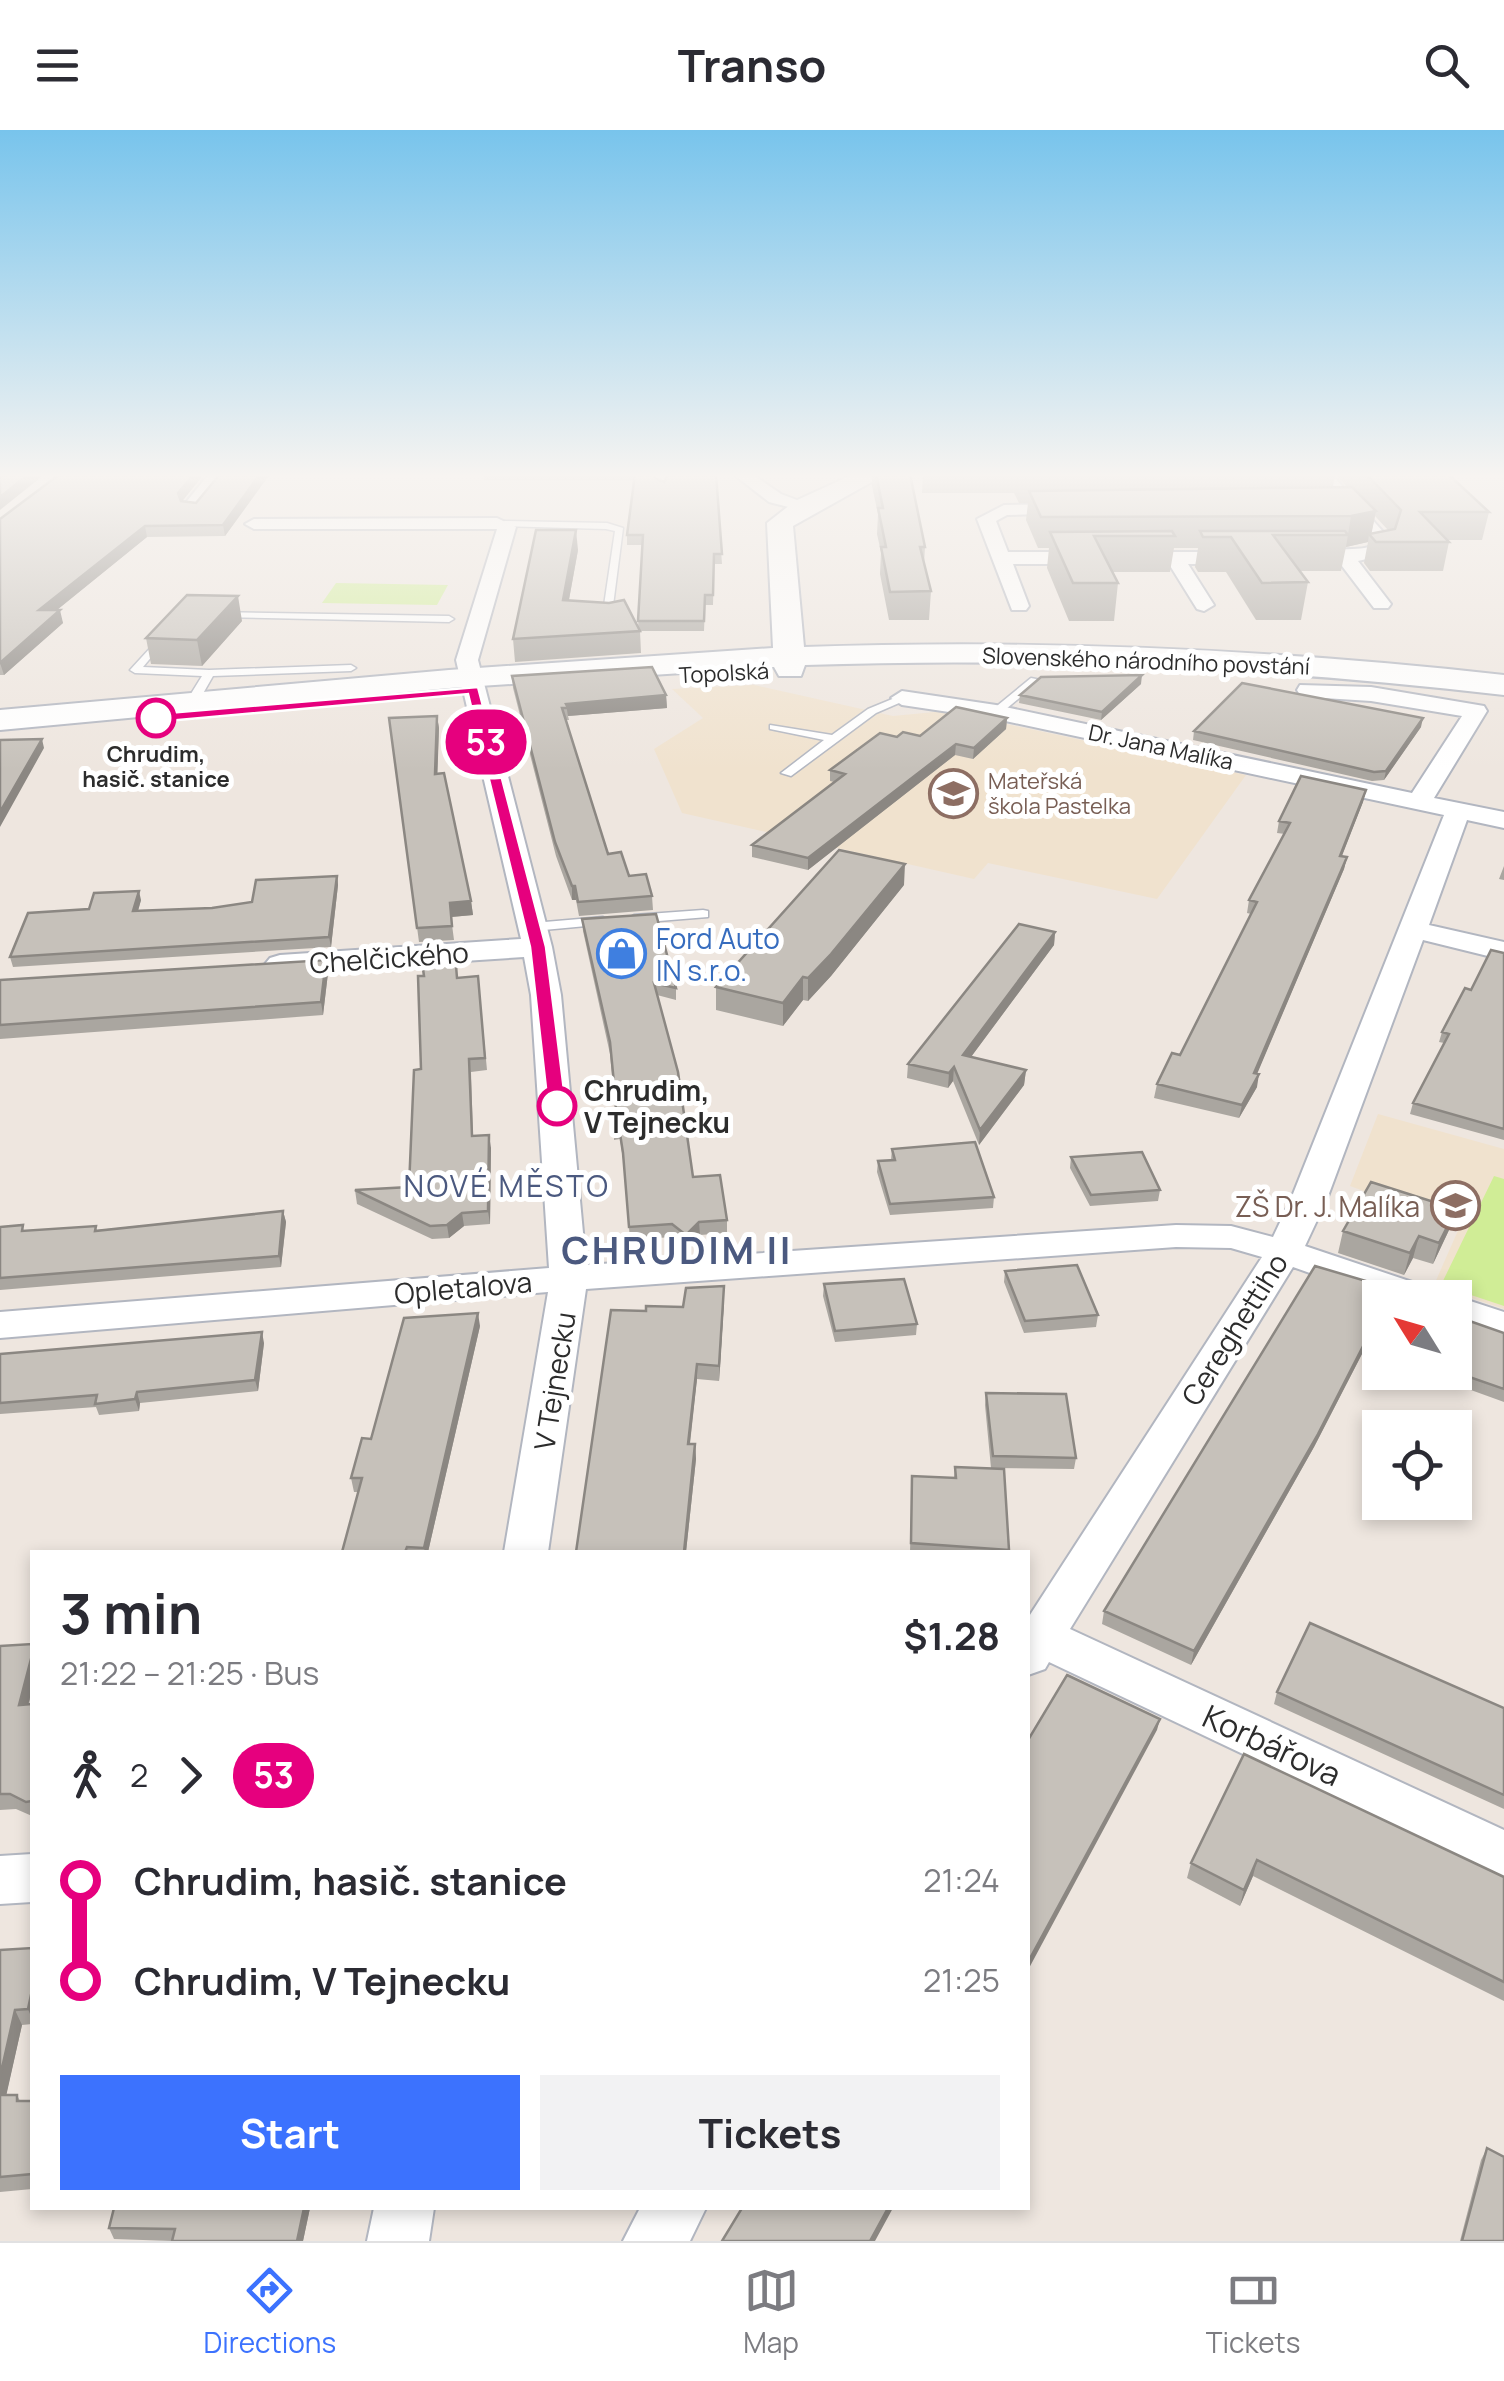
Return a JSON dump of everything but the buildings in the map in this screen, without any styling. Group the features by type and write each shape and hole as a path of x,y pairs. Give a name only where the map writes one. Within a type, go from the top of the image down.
{"main road":[{"name":"Topolská","path":"783,573 788,663"},
{"path":"817,624 822,662"},
{"name":"Slovenského národního povstání","path":"822,662 960,653 1204,661 1504,685"},
{"name":"Topolská","path":"0,720 200,697 822,662"},
{"name":"Slovenského národního povstání","path":"822,662 1162,669 1351,680 1504,695"},
{"name":"Topolská","path":"0,732 200,697"}],"street":[{"name":"V Tejnecku","path":"491,573 467,658 536,937 557,1106 569,1278 526,1550"},
{"path":"1006,573 1019,606"},
{"path":"1184,573 1204,605"},
{"path":"1356,573 1381,604"},
{"path":"1308,690 1372,694 1476,712 1419,802"},
{"name":"Dr. Jana Malíka","path":"902,698 996,712 1504,820"},
{"name":"Cereghettiho","path":"1034,1646 1284,1251 1309,1199 1458,811"},
{"path":"1411,928 1504,951"},
{"name":"Chelčického","path":"251,966 536,937"},
{"name":"Opletalova","path":"0,1325 569,1278 1176,1236 1231,1237 1368,1280"},
{"path":"1472,1315 1504,1326"},
{"name":"Korbářova","path":"1034,1646 1504,1855"},
{"path":"0,1880 30,1878"},
{"path":"398,2241 404,2210"},
{"path":"654,2241 675,2210"}],"lane":[{"path":"607,619 614,573"},
{"path":"202,614 449,619"},
{"path":"171,628 135,670 200,697 351,668"},
{"path":"996,712 1035,680"},
{"path":"788,773 886,703 902,698"},
{"path":"774,727 835,739"},
{"path":"536,937 704,914"}],"shaded area":[{"name":"Mateřská škola Pastelka","path":"754,685 893,716 945,711 1246,775 1157,899 988,863 974,879 682,813 654,749 703,718 672,689"},
{"name":"ZŠ Dr. J. Malíka","path":"1378,1114 1504,1149 1504,1309 1472,1298 1472,1280 1436,1280 1460,1226 1350,1186"}],"green space":[{"path":"336,583 448,585 437,605 322,603"},
{"path":"1494,1176 1504,1179 1504,1306 1472,1295 1472,1280 1443,1280"}],"bus line":[{"name":"53","path":"156,718 474,690 538,947 557,1106"}],"place":[{"name":"Chrudim, hasič. stanice","path":"156,718"},
{"name":"Mateřská škola Pastelka","path":"953,794"},
{"name":"Ford Auto IN s.r.o.","path":"621,954"},
{"name":"Chrudim, V Tejnecku","path":"557,1106"},
{"name":"ZŠ Dr. J. Malíka","path":"1455,1206"}],"district":[{"name":"NOVÉ MĚSTO","path":"507,1185"},
{"name":"CHRUDIM II","path":"677,1249"}]}
